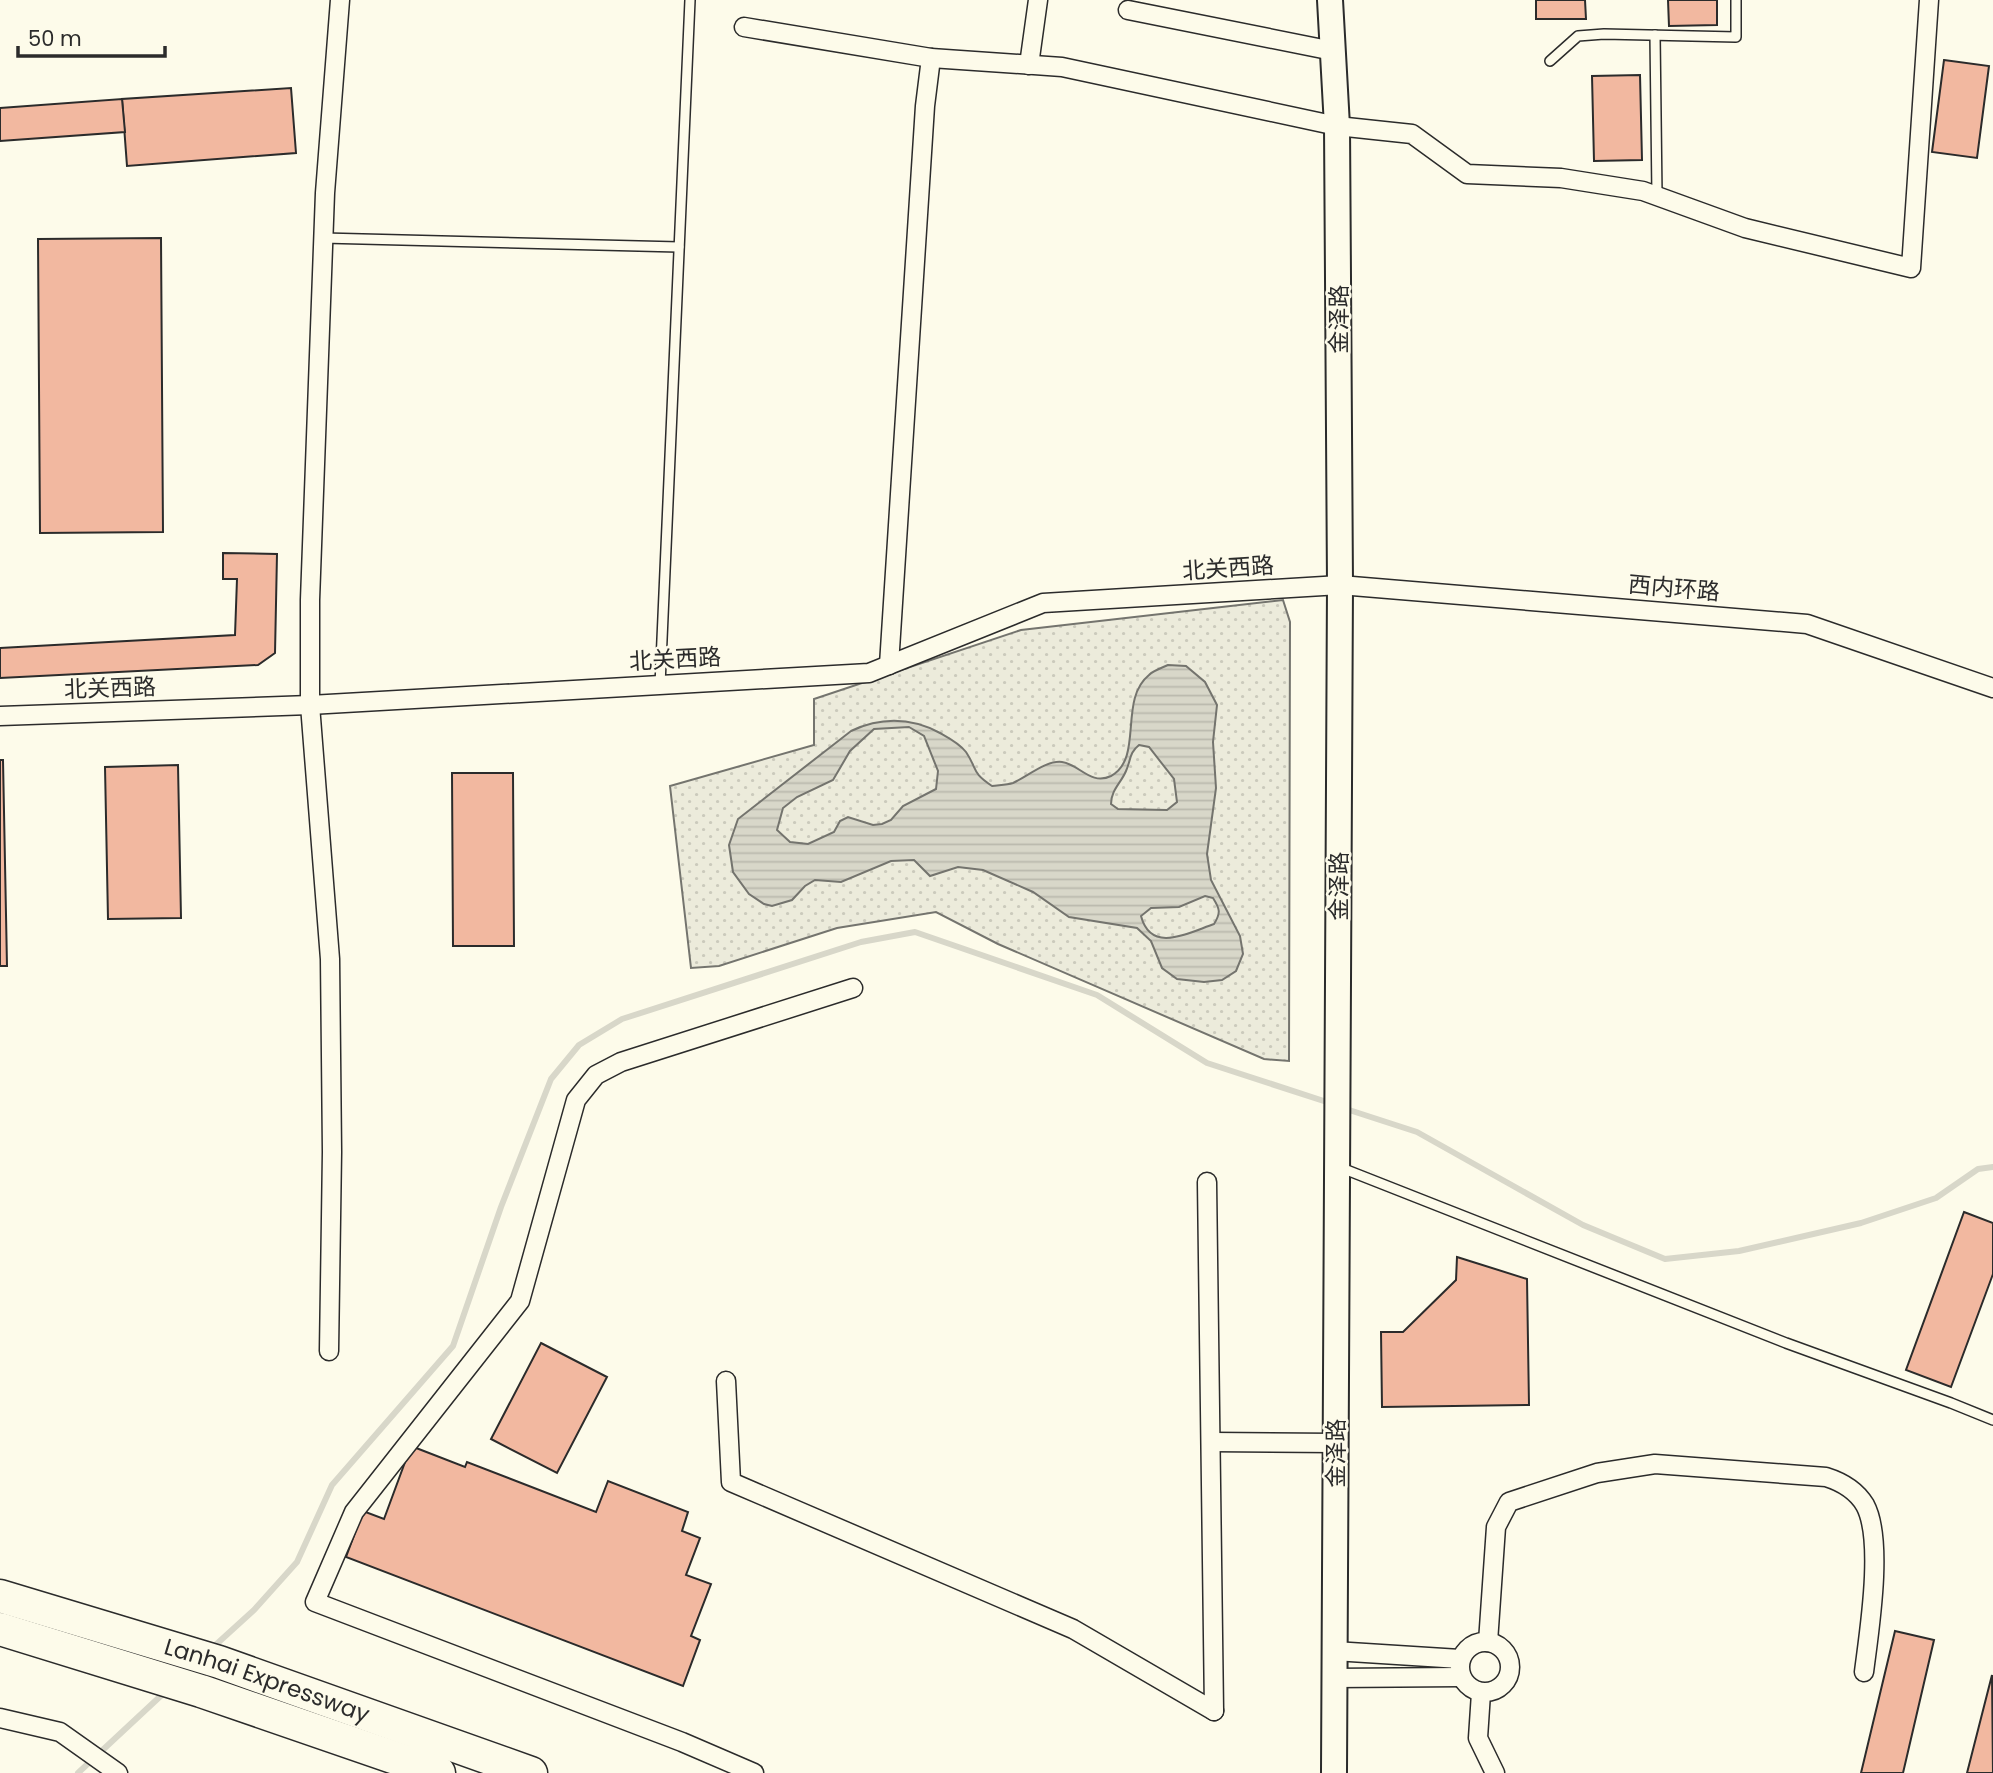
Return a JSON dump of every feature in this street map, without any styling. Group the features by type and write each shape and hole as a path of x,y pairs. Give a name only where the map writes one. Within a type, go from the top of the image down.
{"highway":[{"name":"Lanhai Expressway","path":"0,1596 219,1662 531,1773"},
{"name":"Lanhai Expressway","path":"0,1629 189,1687 439,1773"}],"main road":[{"name":"金泽路","path":"1330,0 1337,126 1340,584 1334,1773"}],"street":[{"path":"329,1351 332,1152 330,959 310,705 310,600 323,238 340,0"},
{"path":"1029,65 1038,0"},
{"path":"744,27 931,58 1062,67 1337,126 1412,134 1467,174 1561,178 1643,191 1745,228 1911,268 1929,0"},
{"path":"1128,10 1333,51"},
{"path":"889,665 924,120 931,58"},
{"name":"北关西路","path":"0,716 310,705 869,673 1043,603 1340,584"},
{"name":"西内环路","path":"1340,584 1807,624 1993,688"},
{"path":"754,1773 682,1742 315,1602 354,1512 520,1301 576,1100 596,1075 621,1062 853,988"},
{"path":"726,1381 731,1482 1073,1629 1214,1711 1207,1182"},
{"path":"1211,1442 1336,1443"},
{"path":"1488,1642 1496,1527 1509,1502 1597,1473 1656,1464 1826,1477 1849,1487 1858,1495 1871,1527 1874,1588 1864,1672"},
{"path":"1488,1642 1504,1651 1510,1667 1509,1676 1498,1689 1481,1693 1465,1684 1461,1668 1471,1646 1488,1642"},
{"path":"1335,1651 1461,1668"},
{"path":"1335,1678 1461,1668"},
{"path":"1481,1693 1479,1738 1495,1773"},
{"path":"0,1718 60,1732 114,1770"}],"lane":[{"path":"660,685 690,0"},
{"path":"1550,61 1578,37 1604,34 1736,37 1736,0"},
{"path":"1654,35 1657,196"},
{"path":"323,238 679,247"},
{"path":"1338,1166 1773,1338 1993,1420"}],"shaded area":[{"path":"1283,600 1290,622 1289,1061 1264,1059 998,944 936,912 837,928 719,966 691,968 670,786 814,745 814,699 1021,630"},
{"path":"1168,665 1186,666 1205,682 1217,705 1213,742 1216,788 1207,854 1211,880 1240,936 1243,954 1236,971 1222,980 1204,982 1177,979 1162,968 1151,941 1137,928 1069,917 1033,892 983,870 958,867 930,876 914,860 891,861 841,882 815,880 792,900 772,906 749,894 733,872 729,845 738,819 851,731 884,721 907,722 929,728 960,746 978,774 992,786 1013,783 1043,766 1056,762 1068,764 1097,778 1104,778 1121,768 1126,756 1132,713 1140,686 1151,673","holes":["909,727 924,736 938,771 936,789 903,806 891,820 882,824 873,825 848,817 840,821 834,832 808,844 790,842 777,830 783,808 797,797 833,780 850,751 874,729","1139,745 1149,747 1174,779 1177,802 1167,810 1118,809 1111,804 1132,754","1205,896 1213,898 1219,914 1214,924 1171,938 1153,935 1146,928 1141,916 1151,908 1179,907"]}],"building":[{"path":"1536,0 1585,0 1586,19 1536,19"},
{"path":"1668,0 1717,0 1717,25 1669,26"},
{"path":"1944,60 1989,66 1977,158 1932,152"},
{"path":"1640,75 1642,160 1594,161 1592,76"},
{"path":"291,88 296,153 127,166 122,99"},
{"path":"122,99 125,132 0,141 0,108"},
{"path":"161,238 163,532 40,533 38,239"},
{"path":"223,553 277,554 275,653 258,665 0,678 0,648 235,635 237,579 223,579"},
{"path":"0,760 3,760 7,966 0,966"},
{"path":"178,765 181,918 108,919 105,767"},
{"path":"452,773 513,773 514,946 453,946"},
{"path":"1964,1212 1993,1223 1993,1274 1951,1387 1906,1370"},
{"path":"1457,1257 1527,1279 1529,1405 1382,1407 1381,1332 1403,1332 1456,1280"},
{"path":"541,1343 607,1377 557,1473 491,1439"},
{"path":"411,1446 465,1467 467,1462 596,1512 608,1481 688,1512 682,1531 700,1538 686,1575 711,1584 691,1636 700,1640 683,1686 346,1557 363,1511 384,1519"},
{"path":"1895,1631 1934,1640 1903,1773 1861,1773"},
{"path":"1992,1675 1993,1773 1967,1773"}],"waterway":[{"path":"210,1650 254,1610 297,1562 332,1485 453,1346 501,1207 551,1079 579,1045 622,1019 861,942 915,932 1097,995 1207,1063 1333,1104"},
{"path":"1343,1108 1417,1132 1583,1225 1665,1259 1739,1251 1861,1223 1936,1198 1978,1169 1993,1167"},
{"path":"78,1773 166,1691"}]}
